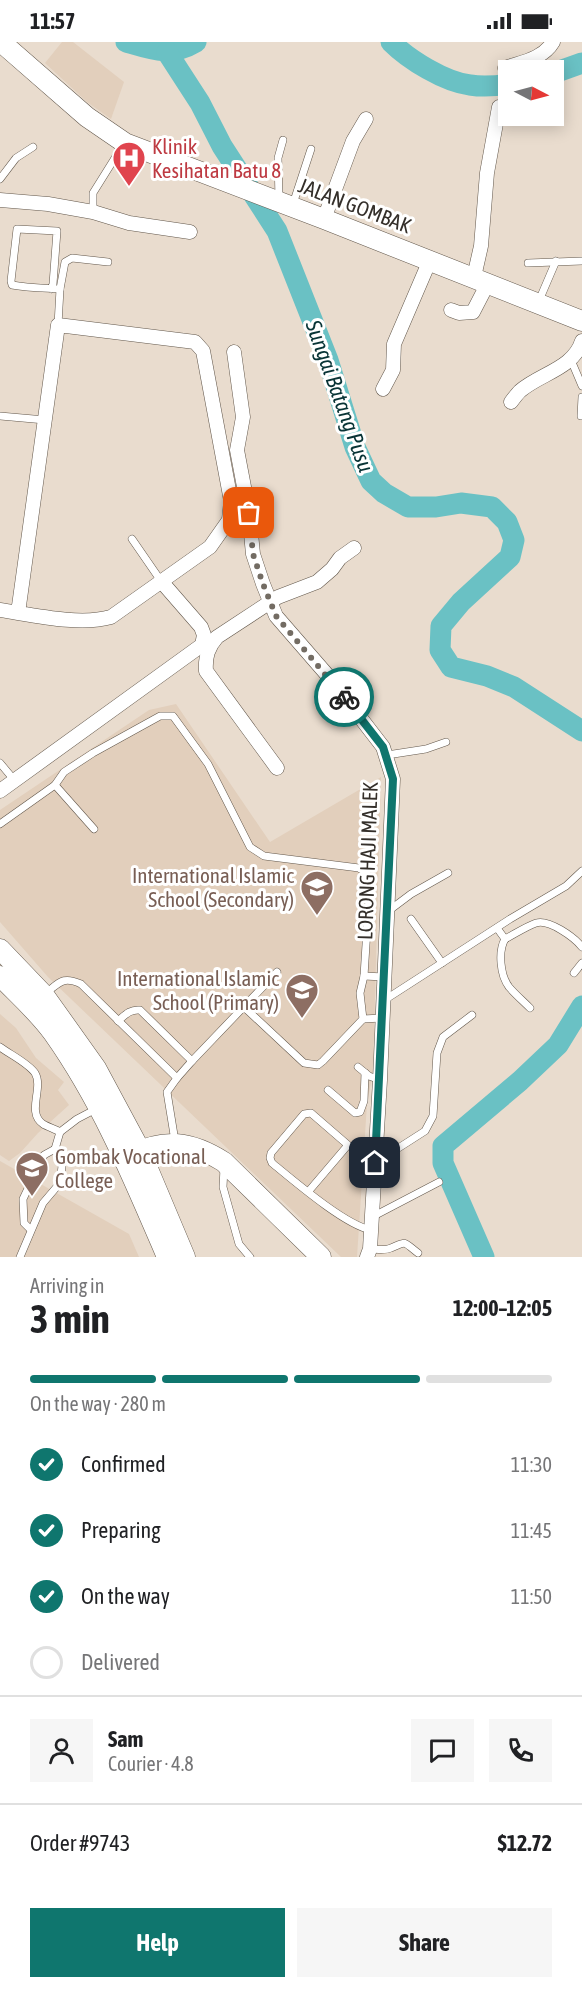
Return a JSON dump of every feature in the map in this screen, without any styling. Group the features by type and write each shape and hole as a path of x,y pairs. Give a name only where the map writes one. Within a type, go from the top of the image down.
{"main road":[{"name":"JALAN GOMBAK","path":"1,42 87,117 125,143 582,321"},
{"path":"0,949 44,995 96,1068 132,1154 167,1257"},
{"path":"0,976 52,1031 98,1108 132,1154 185,1257"},
{"path":"132,1154 158,1145 175,1143 191,1145 208,1152 224,1162 321,1257"}],"street":[{"path":"529,60 549,49 553,42"},
{"path":"451,310 459,313 473,312 481,280 481,246 487,173 498,112"},
{"path":"324,219 353,141 366,118"},
{"path":"0,200 48,204 93,212 129,223 190,232"},
{"path":"383,389 393,370 394,344 430,260"},
{"path":"0,610 18,613 95,622 111,617 210,547 229,520 231,501 203,351 195,342 58,325 18,613"},
{"path":"511,402 520,391 571,360 579,351 582,341"},
{"name":"LORONG HAJI MALEK","path":"234,352 243,417 237,450 249,513 253,554 263,584 276,616 329,677 383,747 393,779 380,1080 369,1253"},
{"path":"277,768 206,671 205,662 209,646 217,637 271,602 317,582 332,569 340,558 354,548"},
{"path":"0,791 202,645 204,635 201,627 161,581"}],"lane":[{"path":"281,203 278,158 283,140"},
{"path":"93,212 93,193 125,143"},
{"path":"0,179 16,158 33,147"},
{"path":"281,203 311,150"},
{"path":"51,289 57,231 17,229 12,285 60,290"},
{"path":"58,325 60,290 65,262 72,258 108,262"},
{"path":"538,303 556,261"},
{"path":"528,263 582,261"},
{"path":"571,360 582,386"},
{"path":"581,416 582,397"},
{"path":"0,416 45,420"},
{"path":"132,539 161,581"},
{"path":"0,824 55,784 64,772 93,753 160,716 173,716 207,764 250,847 264,856 359,868 367,873 370,882 364,976 360,993 363,1019"},
{"path":"387,755 446,742"},
{"path":"0,764 15,782"},
{"path":"55,784 93,829"},
{"path":"383,1001 497,927 566,886 582,871"},
{"path":"387,912 411,894 448,873"},
{"path":"411,919 442,963"},
{"path":"530,1008 507,985 502,967 501,946 505,939 537,922 546,923 574,938 582,947"},
{"path":"497,927 505,939"},
{"path":"574,973 582,963"},
{"path":"175,1143 167,1092 192,1061 277,972"},
{"path":"364,976 384,977"},
{"path":"44,995 60,981 70,979 81,984 177,1078"},
{"path":"244,1007 304,1063 318,1065 363,1019 382,1018"},
{"path":"118,1022 127,1013 134,1010 141,1011 192,1061"},
{"path":"375,1163 425,1131 433,1116 437,1053 443,1037 472,1015"},
{"path":"0,1047 35,1074 38,1085 37,1116 42,1123 60,1132"},
{"path":"358,1067 380,1080"},
{"path":"328,1090 355,1113 360,1112 364,1101 365,1073"},
{"path":"20,1257 43,1203 60,1183 62,1166 55,1149 60,1132 69,1124 98,1108"},
{"path":"308,1192 348,1145 311,1113 304,1113 271,1153 272,1163 308,1192 360,1228 439,1182"},
{"path":"30,1229 24,1223 23,1199 44,1155 55,1149"},
{"path":"224,1162 223,1187 239,1244 250,1257"},
{"path":"369,1253 389,1250 399,1243 405,1243 418,1253"}],"shaded area":[{"path":"62,42 73,42 124,82 111,119 87,102 45,63"},
{"path":"176,704 270,842 381,777 373,1072 367,1104 357,1257 341,1257 48,977 0,922 0,810 149,710"},
{"path":"0,1014 16,1028 36,1058 64,1082 58,1090 69,1105 9,1161 0,1155"},
{"name":"Gombak Vocational College","path":"0,1161 129,1234 139,1257 0,1257"}],"waterway":[{"path":"126,42 162,51 187,47 196,42"},
{"path":"391,42 417,63 450,80 475,86 498,85"},
{"name":"Sungai Batang Pusu","path":"167,52 200,103 222,146 277,231 328,360 355,447 371,481 384,493 408,507 436,507 461,503 492,507 507,522 514,540 510,557 461,602 441,626 440,650 451,667 487,676 514,687 582,731"},
{"path":"564,69 582,63"},
{"name":"Sungai Batang Pusu","path":"484,1257 443,1163 443,1146 520,1081 558,1045 582,1006"}],"way so far":[{"path":"249,513 253,554 276,616 344,697"}],"place":[{"name":"Klinik Kesihatan Batu 8","path":"129,187"},
{"name":"International Islamic School (Secondary)","path":"317,916"},
{"name":"International Islamic School (Primary)","path":"302,1019"},
{"name":"Gombak Vocational College","path":"32,1197"}],"route":[{"path":"344,697 383,747 393,779 375,1163"}]}
